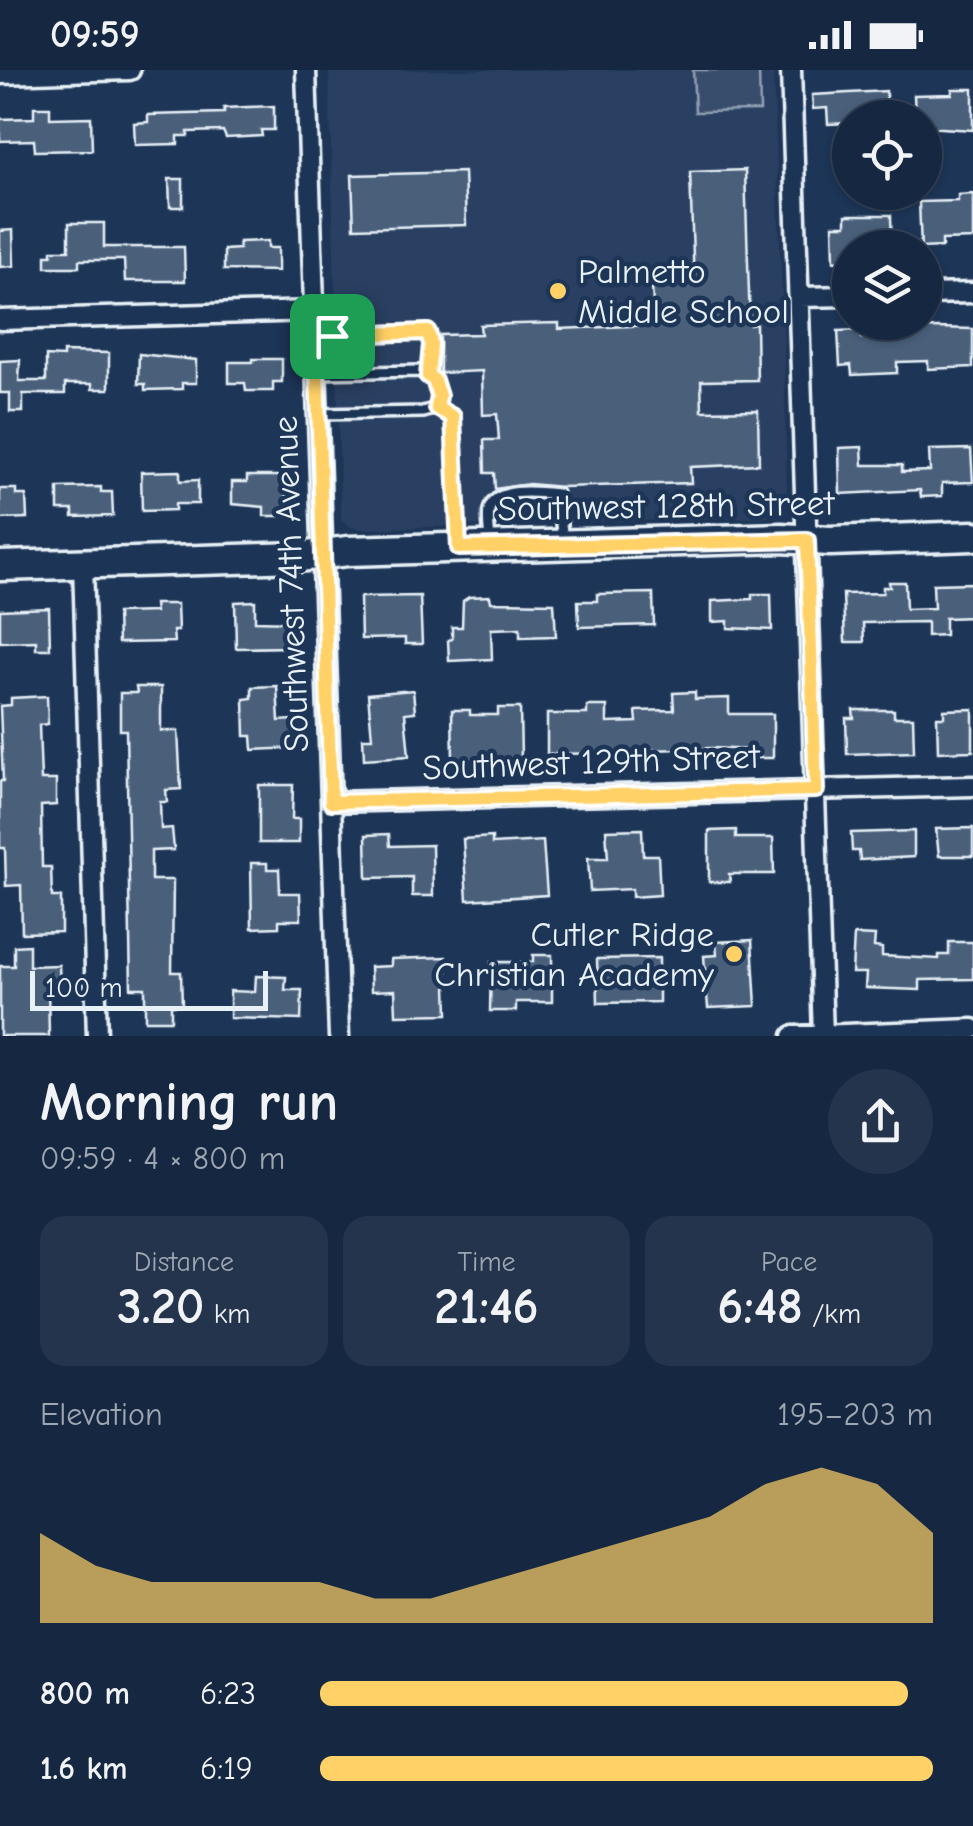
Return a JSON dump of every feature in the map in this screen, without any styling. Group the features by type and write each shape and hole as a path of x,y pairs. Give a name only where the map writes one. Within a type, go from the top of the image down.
{"street":[{"path":"0,74 130,70"},
{"name":"Southwest 74th Avenue","path":"306,70 339,1036"},
{"path":"791,70 823,1035"},
{"path":"942,294 973,293"},
{"path":"799,297 832,296"},
{"path":"0,320 315,311"},
{"name":"Southwest 128th Street","path":"0,566 564,544 973,536"},
{"path":"82,564 97,1036"},
{"name":"Southwest 129th Street","path":"331,802 973,786"},
{"path":"793,1036 973,1030"}],"lane":[{"path":"316,336 428,332 428,376"},
{"path":"317,372 419,371 434,380 439,396 437,408"},
{"path":"318,414 423,412 437,408 453,417 459,548"},
{"path":"490,547 490,509 495,500 511,494 540,492 558,494 564,544"}],"shaded area":[{"name":"Palmetto Middle School","path":"329,70 773,70 784,347 784,512 775,517 360,529 341,519"},
{"path":"693,70 759,70 760,111 695,112"}],"building":[{"path":"952,89 973,89 973,130 942,128 942,100 914,100 914,95 952,94"},
{"path":"886,91 886,100 832,100 832,124 828,124 827,108 813,109 812,95"},
{"path":"274,106 274,130 261,130 262,136 226,138 223,131 188,132 188,136 178,136 178,144 135,145 134,123 148,122 148,115 224,113 224,108"},
{"path":"34,107 50,107 50,118 91,117 92,150 35,151 34,140 0,141 0,119 34,118"},
{"path":"745,170 750,325 756,324 757,380 701,381 702,411 758,410 759,464 690,467 691,483 562,487 529,484 495,489 494,473 485,473 484,440 499,440 497,414 483,415 482,371 440,373 440,335 481,334 480,325 559,323 559,329 654,325 652,286 694,285 690,172"},
{"path":"464,172 466,225 354,228 352,175"},
{"path":"169,179 183,179 183,207 170,207"},
{"path":"973,194 973,239 942,240 942,230 920,230 919,210 942,210 942,201 958,201 958,195"},
{"path":"846,215 891,215 891,230 833,230 833,225 846,225"},
{"path":"69,223 104,223 104,247 184,247 185,281 125,281 124,260 79,260 79,267 46,267 46,255 52,255 52,250 69,250"},
{"path":"13,230 14,266 0,267 0,231"},
{"path":"268,241 268,248 278,248 278,271 224,270 224,250 239,249 239,242"},
{"path":"942,328 973,329 973,367 928,369 928,361 897,362 897,373 852,375 851,365 840,366 839,340 942,340"},
{"path":"63,352 109,353 109,389 92,389 92,384 65,384 65,394 23,394 23,412 10,412 10,393 0,393 0,361 20,360 19,381 46,381 46,356 63,357"},
{"path":"139,354 196,360 196,383 182,383 182,389 145,390 145,384 138,384"},
{"path":"282,359 282,382 273,382 273,391 246,391 245,383 229,383 229,362"},
{"path":"862,447 863,465 902,465 902,472 930,471 929,450 971,449 973,482 942,483 942,496 921,497 920,490 840,494 839,448"},
{"path":"180,471 180,481 198,480 198,504 175,504 175,510 142,511 141,472"},
{"path":"247,476 286,476 286,516 264,516 264,507 232,504 232,482 247,482"},
{"path":"101,487 101,492 112,492 113,516 73,517 73,510 58,510 58,488"},
{"path":"0,489 16,489 16,495 26,495 27,518 0,519"},
{"path":"889,582 905,582 906,609 934,608 933,584 973,583 973,617 945,618 945,635 927,636 927,622 863,623 864,642 845,642 843,594 883,593 883,587 890,587"},
{"path":"653,593 654,625 579,627 578,601 597,601 597,594"},
{"path":"752,594 771,594 772,630 728,628 728,621 712,622 712,601 752,599"},
{"path":"420,596 422,644 405,644 405,638 361,639 360,597"},
{"path":"490,596 491,602 554,603 556,636 520,637 520,628 491,629 492,659 449,661 448,640 452,639 452,627 462,627 463,601"},
{"path":"255,601 255,621 291,622 292,647 236,648 235,602"},
{"path":"154,604 177,604 178,631 173,631 174,642 118,643 117,613 155,612"},
{"path":"49,608 50,649 36,649 36,641 0,642 0,610"},
{"path":"277,686 279,721 293,720 294,748 253,750 252,736 245,736 244,699 252,698 252,687"},
{"path":"136,687 161,687 161,731 178,731 181,789 166,790 167,802 160,802 161,829 172,828 174,850 151,851 151,880 173,880 172,972 181,972 182,1005 171,1005 171,1020 145,1020 145,988 131,988 126,730 120,730 120,693 137,693"},
{"path":"413,690 415,712 405,713 409,756 364,759 363,738 372,738 368,694"},
{"path":"695,692 695,699 729,698 729,714 773,714 773,758 749,758 749,750 713,748 651,750 651,757 627,758 627,753 547,754 547,714 587,714 587,706 607,706 607,723 637,722 636,711 674,710 673,693"},
{"path":"47,696 48,724 39,725 41,780 56,780 56,805 41,806 42,867 51,867 52,897 61,897 61,932 22,933 21,885 6,886 5,848 0,848 0,706 11,705 11,698"},
{"path":"498,708 520,708 521,758 453,759 452,710 470,710 470,715 498,715"},
{"path":"973,709 973,751 938,752 937,717 944,717 944,710"},
{"path":"853,710 894,710 894,717 913,717 914,752 847,754 846,718 854,718"},
{"path":"259,785 293,785 292,819 299,819 299,843 259,843"},
{"path":"973,828 973,856 939,856 936,829"},
{"path":"642,829 643,855 658,855 660,895 632,897 632,889 590,891 588,858 608,858 606,830"},
{"path":"736,830 736,838 773,838 774,874 729,874 730,882 709,882 709,831"},
{"path":"914,831 914,857 860,860 859,851 852,851 851,833"},
{"path":"389,834 390,846 432,845 433,896 412,896 412,877 367,878 366,835"},
{"path":"492,837 492,844 543,841 547,895 467,900 463,839"},
{"path":"251,863 267,863 267,869 279,869 280,893 300,893 301,920 279,920 279,927 252,928"},
{"path":"854,935 875,936 874,947 882,948 882,956 939,959 939,955 949,955 949,942 973,942 973,979 920,980 920,990 865,988 866,973 852,973"},
{"path":"752,940 756,1006 708,1008 704,956 717,955 716,942"},
{"path":"29,945 29,966 59,965 60,987 48,987 49,1036 0,1036 0,966 14,966 14,946"},
{"path":"533,955 552,955 552,1002 516,1002 516,1011 490,1011 491,962 533,962"},
{"path":"446,957 448,1014 396,1015 395,990 371,991 370,967 391,966 391,959"},
{"path":"659,958 659,1002 598,1003 597,959"},
{"path":"256,976 286,977 285,990 302,990 301,1020 230,1018 230,991 255,992"}],"place":[{"name":"Palmetto Middle School","path":"558,291"},
{"name":"Cutler Ridge Christian Academy","path":"734,954"}],"route":[{"path":"428,332 428,376 434,380 439,396 437,408 453,417 459,548 807,540 816,790 331,802 316,336 332,336 428,332"}]}
